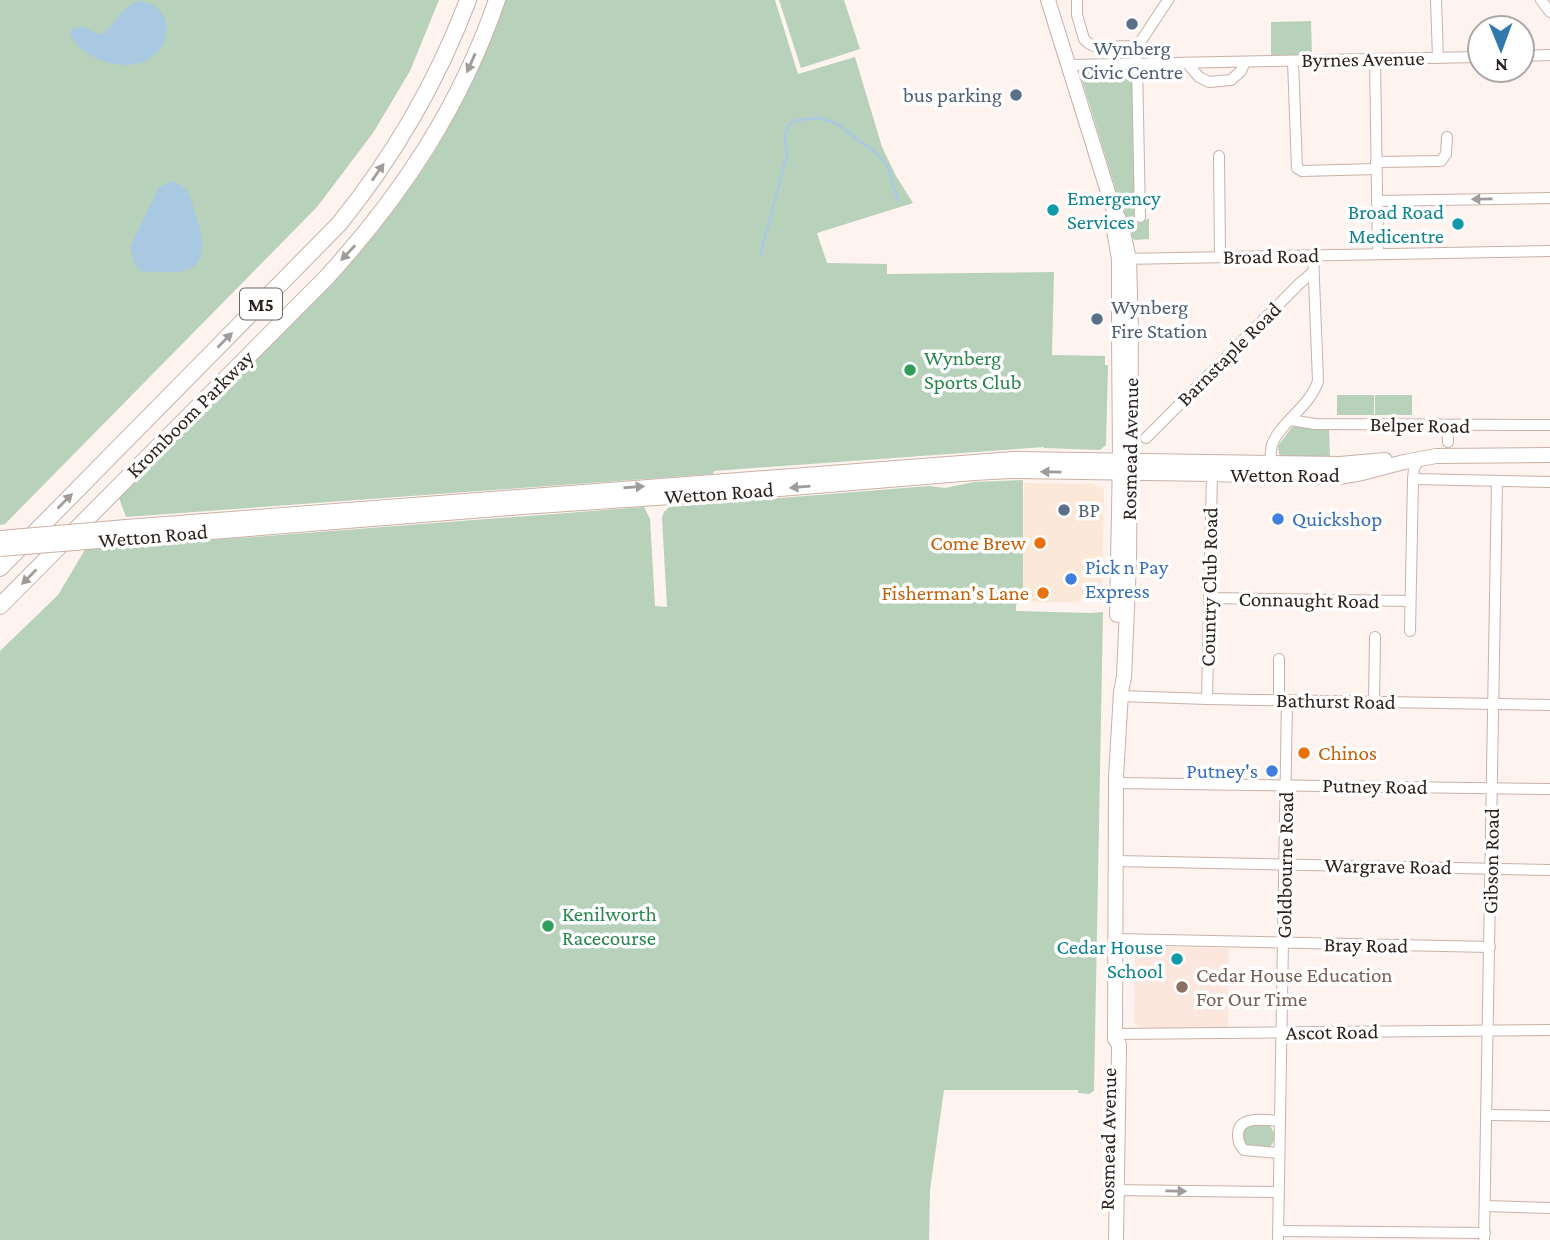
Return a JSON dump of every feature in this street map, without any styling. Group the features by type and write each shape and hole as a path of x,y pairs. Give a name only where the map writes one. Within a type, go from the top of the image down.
{"highway":[{"name":"Kromboom Parkway","path":"0,568 339,224 378,174 418,109 440,68 468,0"},
{"name":"Kromboom Parkway","path":"0,606 358,243 400,189 441,124 482,40 497,0"}],"main road":[{"name":"Rosmead Avenue","path":"1048,0 1113,208 1121,223 1131,332 1125,466 1124,677 1116,783 1115,1036 1119,1049 1107,1240"},
{"name":"Wetton Road","path":"0,538 125,533 1013,459 1212,474 1418,455 1550,455"},
{"name":"Wetton Road","path":"1125,466 1270,470 1339,477 1436,456"},
{"name":"Wetton Road","path":"0,549 125,533"},
{"name":"Rosmead Avenue","path":"1112,1191 1116,1240"}],"street":[{"path":"1077,0 1077,15 1084,39 1096,47 1134,46 1141,41 1168,0"},
{"path":"1436,0 1438,58"},
{"path":"1541,0 1550,12"},
{"path":"1134,46 1137,64 1140,217"},
{"name":"Byrnes Avenue","path":"1069,65 1466,57"},
{"path":"1375,59 1378,254"},
{"path":"1293,61 1297,168 1302,171 1440,161 1446,154 1447,137"},
{"path":"1187,63 1199,78 1209,82 1231,80 1241,71 1245,62"},
{"path":"1219,156 1220,257"},
{"path":"1377,201 1550,198"},
{"name":"Broad Road","path":"1124,260 1550,251"},
{"path":"1270,470 1273,443 1311,397 1318,381 1313,255"},
{"name":"Barnstaple Road","path":"1146,438 1313,272"},
{"name":"Belper Road","path":"1290,420 1315,424 1550,425"},
{"path":"1447,425 1448,442"},
{"name":"Connaught Road","path":"1410,631 1413,479 1414,468 1420,459"},
{"name":"Connaught Road","path":"1405,462 1413,479"},
{"name":"Country Club Road","path":"1207,699 1212,474"},
{"path":"1413,479 1550,482"},
{"name":"Gibson Road","path":"1484,1236 1497,482"},
{"name":"Connaught Road","path":"1209,598 1410,601"},
{"path":"1374,702 1375,637"},
{"name":"Goldbourne Road","path":"1278,1236 1286,785 1279,659"},
{"name":"Bathurst Road","path":"1121,694 1207,699 1550,705"},
{"name":"Putney Road","path":"1116,783 1550,789"},
{"name":"Wargrave Road","path":"1116,861 1550,870"},
{"name":"Bray Road","path":"1116,939 1490,947"},
{"name":"Ascot Road","path":"1115,1036 1550,1030"},
{"path":"1487,1115 1550,1116"},
{"path":"1279,1153 1244,1150 1239,1144 1238,1132 1246,1122 1280,1121"},
{"path":"1112,1191 1278,1192"},
{"path":"1485,1206 1550,1208"},
{"path":"1278,1236 1484,1236"}],"shaded area":[{"path":"1024,483 1092,484 1104,488 1102,599 1023,602"},
{"name":"Cedar House Education For Our Time","path":"1143,946 1229,948 1228,1028 1141,1029 1134,1022 1135,953"}],"green space":[{"path":"0,0 439,0 410,71 373,133 317,207 5,524 0,525"},
{"path":"505,0 775,0 798,74 855,57 882,147 913,203 817,233 827,263 887,264 887,274 1054,272 1052,355 1105,356 1105,365 1108,365 1106,445 1100,450 1044,447 126,517 119,498 338,276 402,199 456,114"},
{"path":"779,0 844,0 860,49 801,68"},
{"path":"1311,21 1312,57 1271,58 1271,22"},
{"path":"1131,69 1136,208 1133,218 1140,223 1149,218 1149,239 1135,240 1130,236 1081,77 1085,70"},
{"path":"1337,395 1374,395 1374,415 1337,415"},
{"path":"1375,395 1412,395 1412,415 1375,415"},
{"path":"1292,427 1329,428 1330,457 1279,454 1278,446"},
{"name":"Kenilworth Racecourse","path":"1023,480 1023,597 1016,605 1016,611 1103,612 1094,1091 1089,1094 1078,1093 1078,1090 944,1090 930,1190 929,1240 0,1240 0,651 58,595 86,548 644,507 650,519 655,606 667,607 662,518 669,507"},
{"path":"1247,1126 1270,1126 1274,1137 1270,1147 1247,1147 1243,1141 1243,1130"}],"water":[{"path":"139,1 155,7 164,17 167,29 164,42 155,54 142,62 123,65 101,60 82,50 72,38 72,28 83,27 104,34 125,10"},
{"path":"173,181 185,189 192,202 201,233 200,258 196,265 184,271 140,271 130,247 159,187"}],"waterway":[{"path":"760,256 787,155 785,134 790,124 797,120 820,118 836,123 876,153 888,167 898,200"}],"place":[{"name":"Wynberg Civic Centre","path":"1132,24"},
{"name":"bus parking","path":"1016,95"},
{"name":"Emergency Services","path":"1053,210"},
{"name":"Broad Road Medicentre","path":"1458,224"},
{"name":"Wynberg Fire Station","path":"1097,319"},
{"name":"Wynberg Sports Club","path":"910,370"},
{"name":"BP","path":"1064,510"},
{"name":"Quickshop","path":"1278,519"},
{"name":"Come Brew","path":"1040,543"},
{"name":"Pick n Pay Express","path":"1071,579"},
{"name":"Fisherman's Lane","path":"1043,593"},
{"name":"Chinos","path":"1304,753"},
{"name":"Putney's","path":"1272,771"},
{"name":"Kenilworth Racecourse","path":"548,926"},
{"name":"Cedar House School","path":"1177,959"},
{"name":"Cedar House Education For Our Time","path":"1182,987"}]}
